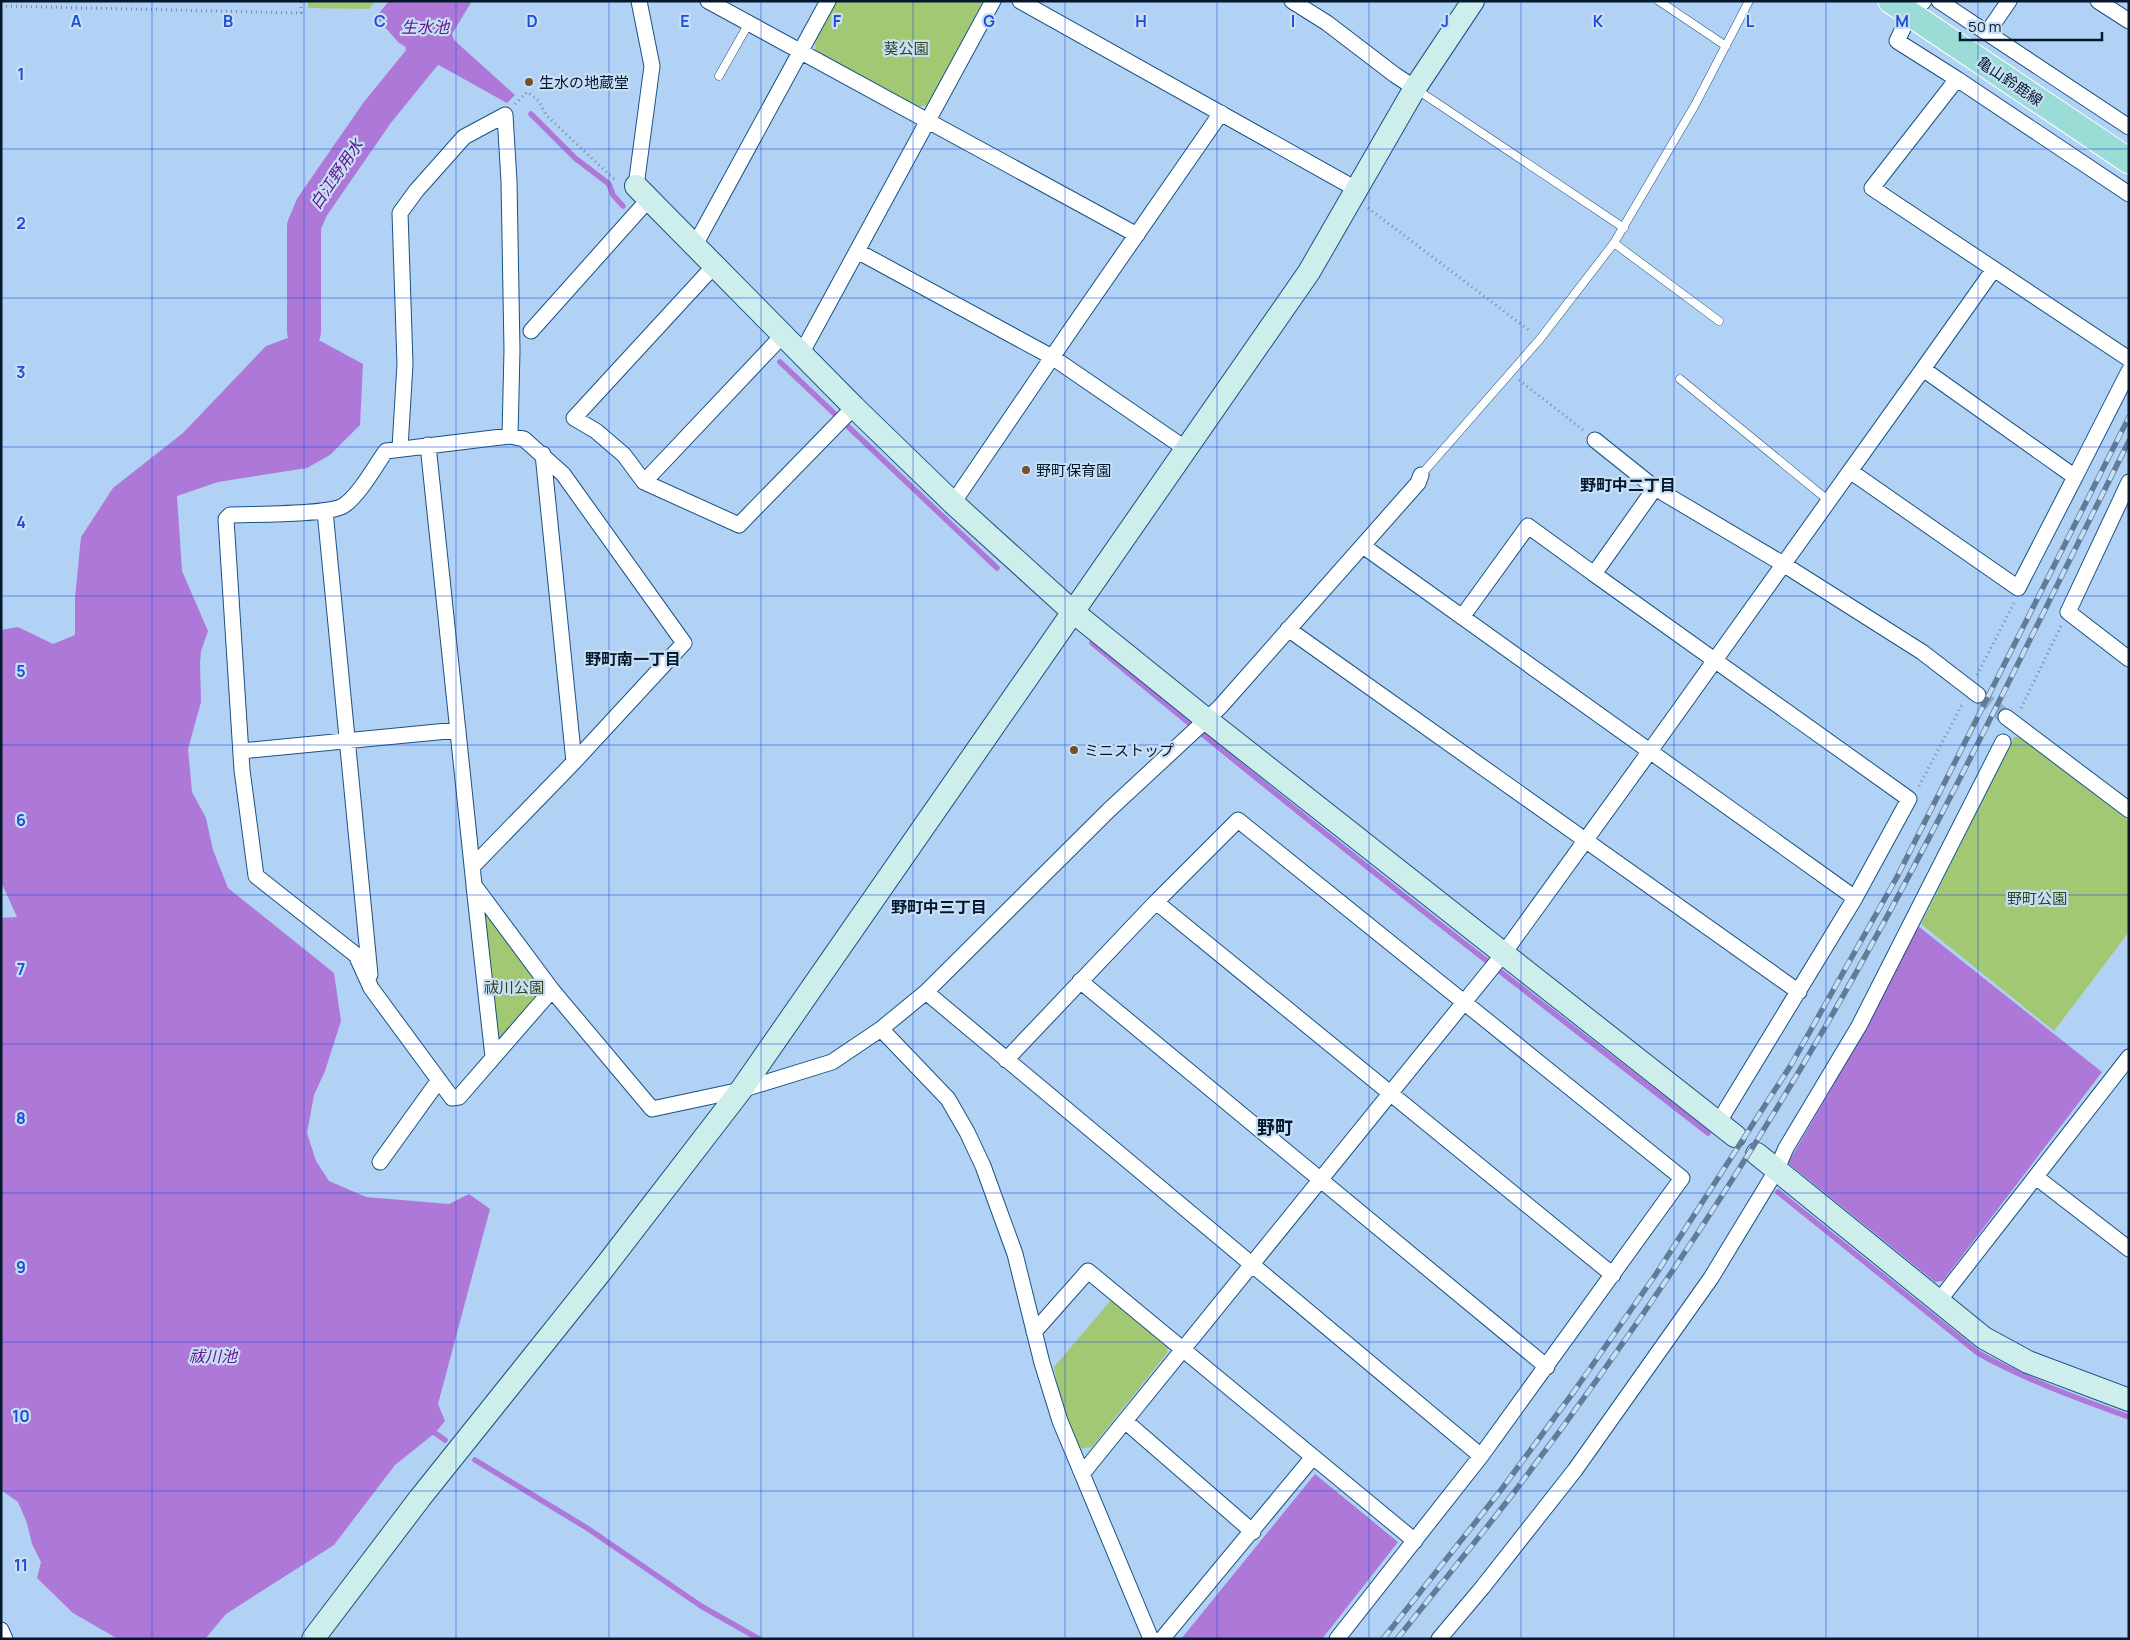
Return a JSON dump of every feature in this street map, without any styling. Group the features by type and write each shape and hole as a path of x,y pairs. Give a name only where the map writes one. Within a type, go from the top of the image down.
{"main road":[{"name":"亀山鈴鹿線","path":"1912,10 2129,161"}],"street":[{"path":"531,331 642,193 652,66 639,1"},
{"path":"708,1 1137,235"},
{"path":"695,245 828,1"},
{"path":"801,354 929,122 993,1"},
{"path":"1020,1 1221,113 1354,193"},
{"path":"1292,1 1328,23 1395,75 1415,88"},
{"path":"314,1639 420,1498 600,1273 741,1090 1309,272 1415,88 1473,1"},
{"path":"1939,1 2129,127"},
{"path":"1987,33 2009,1"},
{"path":"2098,1 2129,22"},
{"path":"1912,10 1897,41 1957,78 2129,194"},
{"path":"1957,78 1872,188 2129,359"},
{"path":"953,503 1221,113"},
{"path":"400,448 405,364 400,213 416,191 464,137 505,115 509,181 512,350 510,436"},
{"path":"642,193 783,335 852,409 1072,611 1204,722 1497,962 1726,1129 1799,992 1855,898 1909,799 1528,526 1462,617"},
{"path":"857,251 1052,357 1186,449"},
{"path":"714,266 574,418 596,431 624,455 644,482 739,525 852,409"},
{"path":"1082,1474 1497,962 1829,502 1994,269"},
{"path":"644,482 783,335"},
{"path":"1923,368 2075,477"},
{"path":"1850,470 2018,588 2129,371"},
{"path":"472,867 574,762 684,643 563,474 543,454 524,439 510,436 386,451 353,496 342,506 325,511 230,515 226,519 242,770 256,876 356,955 371,988 452,1098 459,1097 552,990"},
{"path":"1595,440 1655,488 1783,564 1922,652 1978,695"},
{"path":"428,445 493,1057"},
{"path":"543,454 574,762"},
{"path":"474,885 552,990 652,1109 741,1090 832,1062 881,1029 926,992 1109,810 1220,707 1418,484 1422,475"},
{"path":"2129,482 2125,500 2068,612 2129,659"},
{"path":"1594,574 1655,488"},
{"path":"325,511 371,988"},
{"path":"1363,546 1855,898"},
{"path":"1288,629 1799,992"},
{"path":"2006,717 2129,810"},
{"path":"241,751 458,730"},
{"path":"1439,1639 1482,1588 1575,1470 1711,1278 1859,1026 2003,742"},
{"path":"1006,1060 1156,902 1238,820 1682,1178 1548,1367 1415,1541 1336,1639"},
{"path":"1156,902 1390,1095 1613,1275"},
{"path":"1080,981 1548,1367"},
{"path":"926,992 1481,1456"},
{"path":"881,1029 948,1099 984,1166 1016,1254 1034,1332 1060,1421 1151,1639"},
{"path":"1938,1302 2129,1057"},
{"path":"380,1162 439,1080"},
{"path":"1757,1154 1984,1338 2028,1362 2129,1400"},
{"path":"2036,1177 2129,1249"},
{"path":"1034,1332 1088,1271 1415,1541"},
{"path":"1125,1421 1253,1532"},
{"path":"1162,1639 1253,1532 1313,1457"},
{"path":"1,1630 5,1639"}],"lane":[{"path":"1659,1 1726,46"},
{"path":"1422,475 1540,340 1614,243 1695,105 1750,1"},
{"path":"719,76 749,23"},
{"path":"1415,88 1624,228"},
{"path":"1614,243 1719,321"},
{"path":"1680,379 1829,502"}],"path":[{"path":"1,6 301,13 302,1"},
{"path":"505,115 527,92 539,101 546,116 625,189 642,193"},
{"path":"1354,193 1540,340"},
{"path":"1511,373 1595,440"},
{"path":"1978,674 2015,599 2018,588"},
{"path":"2021,708 2068,612"},
{"path":"1909,799 1916,792 1961,706"}],"green space":[{"path":"308,1 376,1 369,9 308,8"},
{"name":"葵公園","path":"836,1 983,1 929,105 917,107 816,52 815,40"},
{"name":"野町公園","path":"2014,737 2020,737 2129,821 2129,932 2054,1031 1921,924"},
{"name":"祓川公園","path":"484,909 539,982 538,993 502,1038 496,1034"},
{"path":"1111,1300 1168,1344 1167,1353 1092,1447 1078,1449 1063,1414 1054,1367"}],"water":[{"name":"生水池","path":"389,1 472,1 452,34 454,40 515,95 507,103 399,43 376,17"},
{"name":"祓川池","path":"304,332 363,364 360,425 330,455 307,468 218,482 177,496 182,571 208,631 201,651 201,702 188,749 192,792 206,818 213,850 228,888 334,973 341,1021 325,1071 314,1095 307,1133 316,1161 329,1181 366,1197 449,1204 469,1194 490,1209 438,1404 445,1421 435,1433 395,1465 334,1545 226,1614 205,1639 118,1639 73,1613 37,1578 41,1562 32,1544 27,1523 18,1502 1,1490 1,918 17,917 1,882 1,630 18,627 53,644 75,635 75,598 81,537 113,488 183,433 266,346"},
{"path":"1918,926 2102,1072 1943,1281 1935,1282 1788,1163 1867,1027"},
{"path":"1315,1474 1398,1542 1322,1639 1181,1639"}],"waterway":[{"name":"白江野用水","path":"304,332 304,226 312,207 377,113 424,55 417,14 427,1"},
{"path":"531,114 575,158 609,184 613,195 623,206"},
{"path":"780,362 997,568"},
{"path":"1092,643 1320,829 1708,1133"},
{"path":"1778,1192 1978,1353 2033,1380 2129,1417"},
{"path":"435,1433 445,1440"},
{"path":"475,1460 587,1528 701,1606 759,1639"}],"tunnel":[{"path":"1978,695 2006,717"}],"railway":[{"path":"1383,1639 1501,1490 1575,1390 1656,1274 1791,1065 1897,877 2129,417"},
{"path":"1397,1639 1512,1495 1589,1391 1662,1286 1768,1123 1845,991 1930,836 2011,679 2129,441"}],"place":[{"name":"生水の地蔵堂","path":"529,82"},
{"name":"野町保育園","path":"1026,470"},
{"name":"ミニストップ","path":"1074,750"}],"district":[{"name":"野町中二丁目","path":"1628,485"},
{"name":"野町南一丁目","path":"633,659"},
{"name":"野町中三丁目","path":"939,907"},
{"name":"野町","path":"1275,1127"}]}
